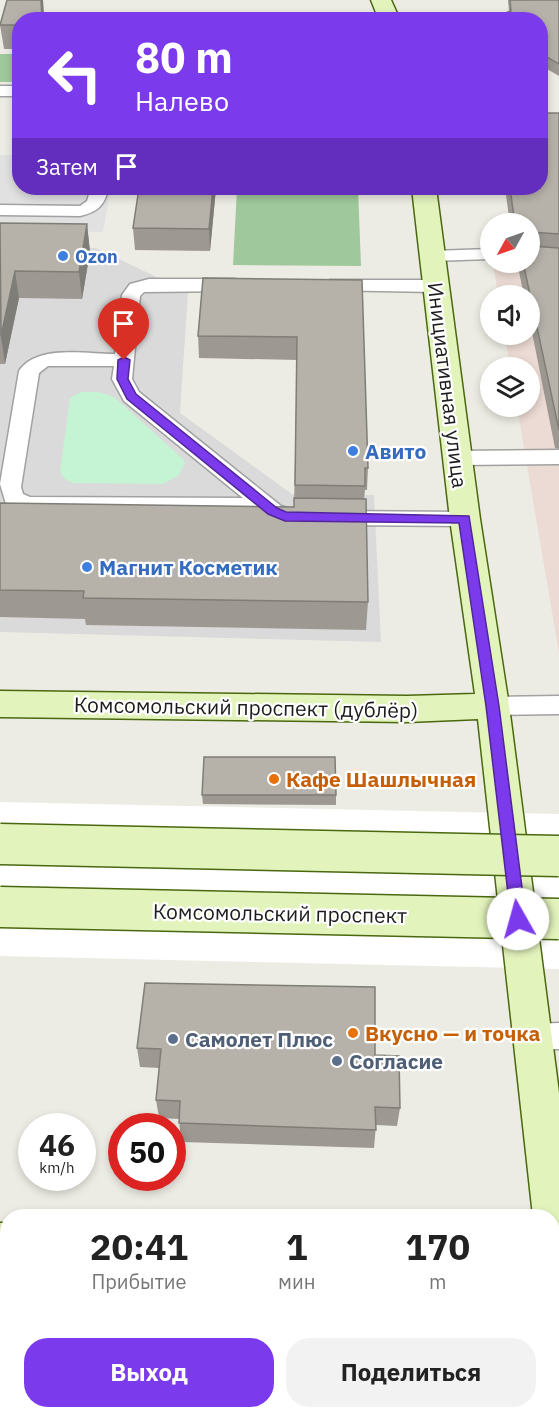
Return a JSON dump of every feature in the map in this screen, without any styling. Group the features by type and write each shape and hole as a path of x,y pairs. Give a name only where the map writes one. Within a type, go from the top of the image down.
{"main road":[{"name":"Инициативная улица","path":"425,195 465,519 546,1037 556,1209"},
{"name":"Комсомольский проспект (дублёр)","path":"0,704 407,709 493,706"},
{"path":"0,844 559,856"},
{"name":"Комсомольский проспект","path":"0,906 559,919"}],"lane":[{"path":"0,210 80,211 91,209 97,203 98,195"},
{"path":"432,256 480,254"},
{"path":"252,285 149,285 137,288 131,295 122,379 131,396 265,505 285,516 294,518 465,519"},
{"path":"309,286 435,286"},
{"path":"124,360 46,360 36,364 29,371 10,487 14,499 28,504 265,505"},
{"path":"457,458 559,457"},
{"path":"493,706 559,705"}],"shaded area":[{"path":"0,155 12,155 12,195 110,195 103,232 0,230"},
{"path":"0,247 96,248 188,292 180,413 292,494 374,495 381,642 0,632"},
{"path":"540,262 559,262 559,653 519,417 540,417 540,357 508,357 507,345 540,345 540,285 496,285 495,273 540,273"}],"green space":[{"path":"0,54 12,54 12,82 0,82"},
{"path":"237,195 358,195 361,266 233,265"},
{"path":"81,392 98,392 114,397 182,458 185,463 179,475 163,484 73,483 65,479 60,472 70,398"}],"pier":[{"path":"0,802 559,814 559,969 0,956"}],"building":[{"path":"7,0 41,0 42,12 12,12 12,25 0,25"},
{"path":"510,0 559,0 559,64 548,58 548,12 508,12 511,11"},
{"path":"548,113 559,113 559,234 540,233 540,213 513,213 511,195 548,195"},
{"path":"138,195 212,195 209,229 133,228"},
{"path":"0,223 87,224 79,272 15,271 1,336"},
{"path":"540,247 559,248 559,430 540,341 540,285 528,285 525,273 540,273"},
{"path":"203,278 362,280 368,468 365,468 365,486 295,485 297,337 198,336"},
{"path":"294,498 366,499 368,602 83,598 84,591 0,590 0,503 294,507"},
{"path":"204,757 335,757 336,795 202,795"},
{"path":"145,983 375,987 375,1055 399,1056 400,1108 375,1107 376,1130 186,1123 186,1113 179,1113 180,1101 156,1100 161,1049 137,1048"}],"place":[{"name":"Ozon","path":"63,256"},
{"name":"Авито","path":"353,451"},
{"name":"Магнит Косметик","path":"87,567"},
{"name":"Кафе Шашлычная","path":"274,779"},
{"name":"Вкусно — и точка","path":"353,1033"},
{"name":"Самолет Плюс","path":"173,1039"},
{"name":"Согласие","path":"337,1061"}],"route":[{"path":"124,360 122,379 131,396 273,511 294,518 465,519 493,706 518,919"}]}
